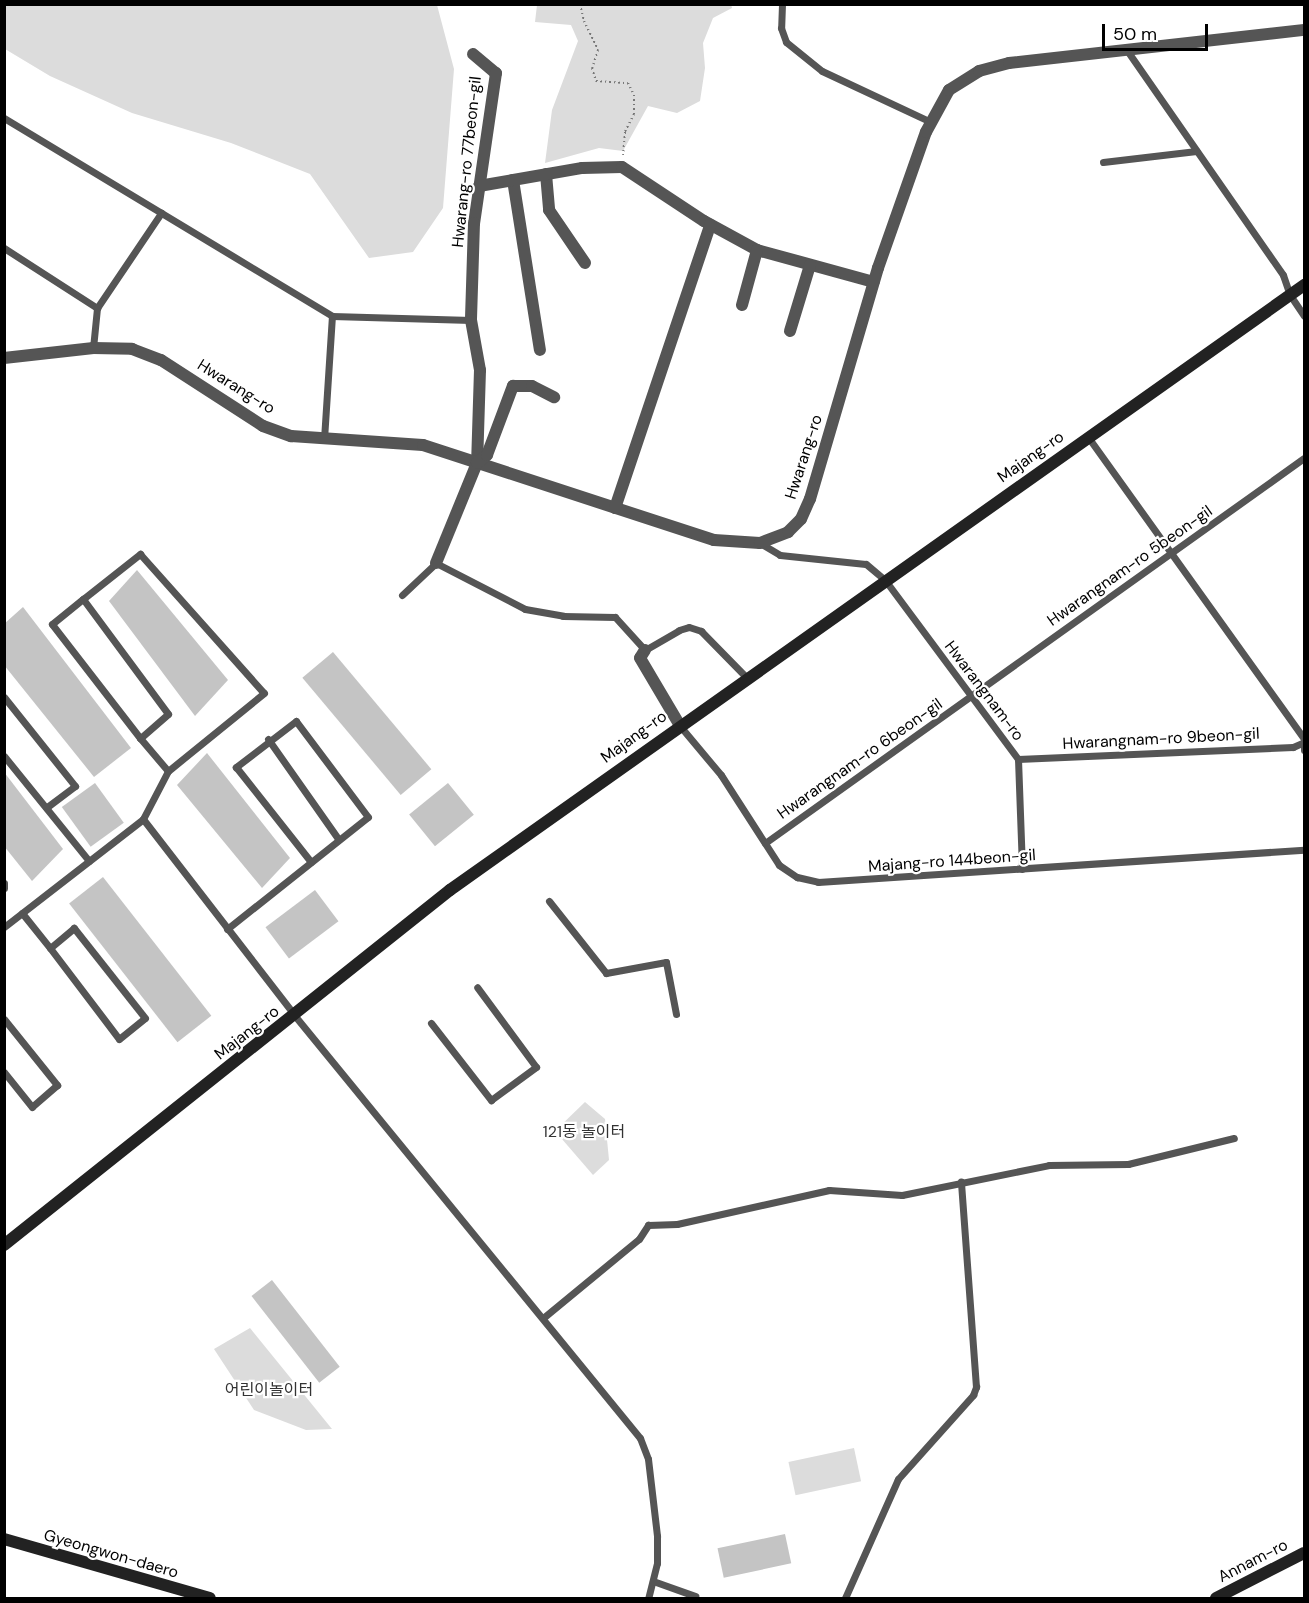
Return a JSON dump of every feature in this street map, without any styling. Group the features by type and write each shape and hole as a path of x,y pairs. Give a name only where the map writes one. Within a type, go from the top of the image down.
{"main road":[{"name":"Majang-ro","path":"4,1245 295,1016 450,890 679,724 1305,285"},
{"name":"Gyeongwon-daero","path":"4,1539 210,1599"},
{"name":"Annam-ro","path":"1216,1599 1305,1553"}],"street":[{"name":"Hwarang-ro","path":"4,358 93,348 132,349 161,360 263,426 291,436 423,445 714,540 760,543 788,532 801,519 810,499 874,282 931,122 949,90 980,71 1009,63 1125,47 1305,30"},
{"name":"Hwarang-ro 77beon-gil","path":"472,54 496,73 474,223 471,320 480,370 477,463"},
{"path":"479,186 546,174 622,167 710,225 757,250 874,282"},
{"path":"546,174 549,210 585,263"},
{"path":"513,180 540,351"},
{"path":"615,507 710,225"},
{"path":"742,305 757,250"},
{"path":"790,331 810,265"},
{"path":"436,563 477,463 487,455 513,386 532,386 554,397"},
{"path":"645,650 640,658 679,724"}],"lane":[{"path":"782,4 781,28 786,42 822,71 931,122"},
{"path":"1125,47 1284,275 1290,295 1305,316"},
{"path":"4,118 332,316 471,320"},
{"path":"1103,162 1196,151"},
{"path":"93,348 98,308 162,213"},
{"path":"4,248 98,308"},
{"path":"324,439 332,316"},
{"path":"1089,437 1304,742 1305,750"},
{"name":"Hwarangnam-ro 5beon-gil","path":"971,696 1305,458"},
{"name":"Hwarangnam-ro","path":"760,543 780,555 866,564 885,580 1018,759 1022,869"},
{"path":"5,925 143,819 168,771 264,693 140,554 52,624 168,771"},
{"path":"402,595 436,563 525,609 563,616 615,617 645,650 689,627 716,643 746,677"},
{"path":"83,599 168,714 140,738"},
{"name":"Hwarangnam-ro 6beon-gil","path":"765,843 971,696"},
{"path":"4,697 75,786 46,808"},
{"path":"227,929 368,817 296,721 268,739 236,767 311,862"},
{"name":"Majang-ro 144beon-gil","path":"679,724 721,775 779,865 797,878 818,882 1305,850"},
{"path":"268,739 339,840"},
{"name":"Hwarangnam-ro 9beon-gil","path":"1018,759 1293,747 1304,742"},
{"path":"4,756 89,861"},
{"path":"143,819 295,1016 640,1438 648,1459 657,1536 653,1581 648,1599"},
{"path":"4,883 4,888"},
{"path":"549,901 606,973 666,962 676,1014"},
{"path":"22,913 119,1039 145,1018 74,928 50,948"},
{"path":"431,1023 491,1100 536,1067 477,987"},
{"path":"4,1019 57,1085 32,1107 4,1072"},
{"path":"543,1318 639,1239 648,1225 677,1224 829,1190 902,1195 1048,1165 1128,1164 1234,1138"},
{"path":"845,1599 898,1479 974,1395 976,1387 961,1182"},
{"path":"653,1581 696,1596"}],"path":[{"path":"580,4 584,21 598,50 592,68 596,81 628,83 634,95 634,114 625,132 622,167"}],"green space":[{"path":"5,4 437,5 454,69 443,208 413,252 369,258 310,174 231,143 132,113 50,76 5,49"},
{"path":"731,4 732,8 713,18 703,43 705,68 700,101 677,113 648,106 623,151 599,148 545,163 552,110 578,41 571,25 535,22 537,5"},
{"name":"121동 놀이터","path":"585,1102 605,1119 609,1160 593,1175 555,1131"},
{"name":"어린이놀이터","path":"250,1328 332,1429 306,1430 254,1410 214,1349"},
{"path":"854,1448 861,1481 796,1495 788,1462"}],"building":[{"path":"137,570 228,680 195,716 109,601"},
{"path":"23,607 131,748 94,777 4,665 4,624"},
{"path":"333,652 431,769 401,795 302,678"},
{"path":"207,753 290,858 262,888 177,785"},
{"path":"4,772 63,849 32,881 4,846"},
{"path":"95,783 124,823 91,847 62,807"},
{"path":"448,783 474,815 435,846 409,814"},
{"path":"103,877 211,1016 177,1042 69,903"},
{"path":"315,890 338,921 289,958 265,927"},
{"path":"272,1280 340,1367 319,1383 252,1296"},
{"path":"785,1534 791,1563 724,1578 718,1548"}]}
